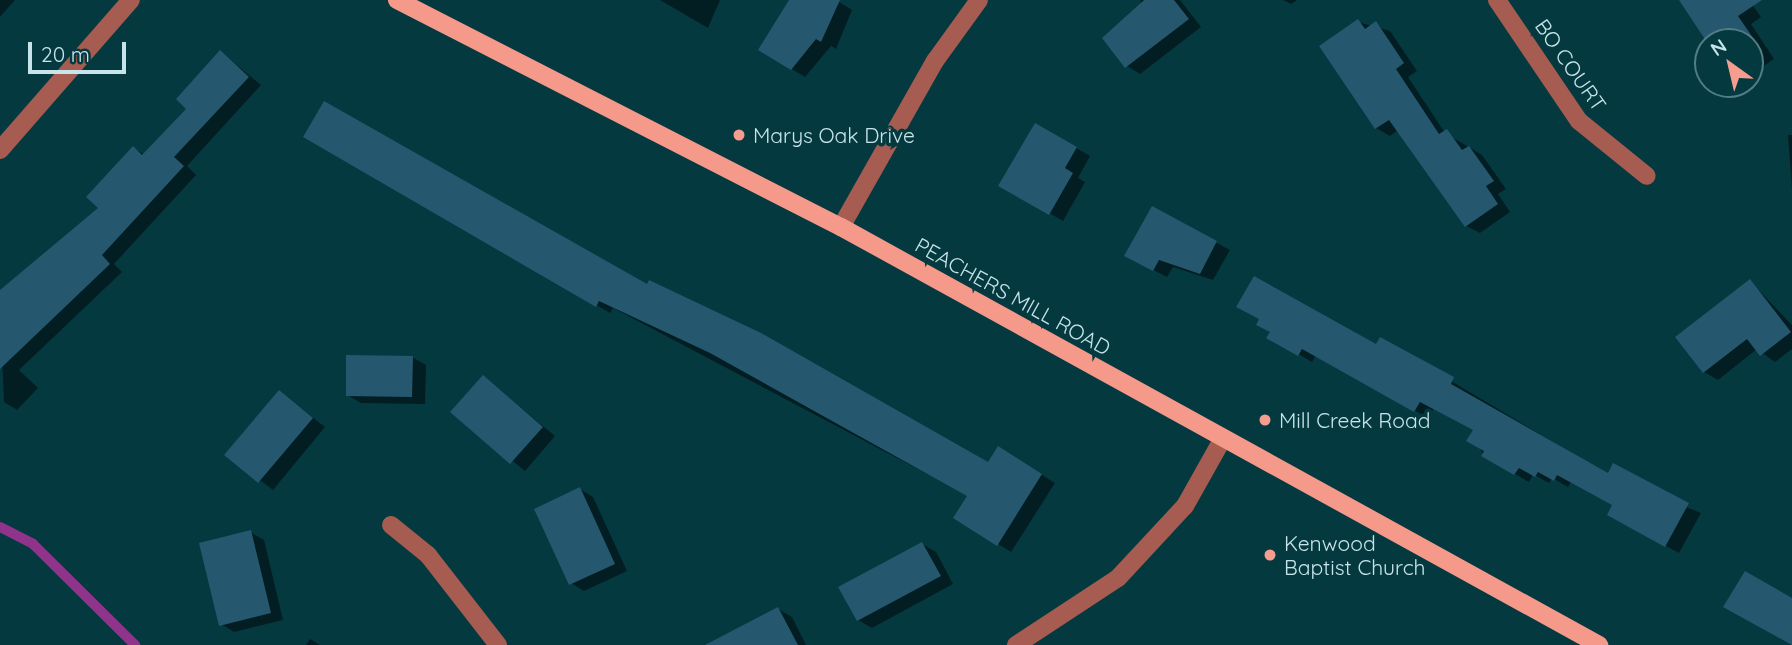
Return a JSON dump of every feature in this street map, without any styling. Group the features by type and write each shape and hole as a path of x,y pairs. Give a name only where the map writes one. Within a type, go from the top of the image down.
{"main road":[{"name":"PEACHERS MILL ROAD","path":"397,0 841,227 1222,440 1599,645"}],"street":[{"path":"0,150 131,0"},
{"path":"841,227 935,61 979,0"},
{"name":"BO COURT","path":"1497,0 1579,121 1647,176"},
{"path":"1016,645 1118,578 1185,506 1222,440"},
{"path":"391,526 428,555 498,645"}],"building":[{"path":"789,0 840,0 821,42 816,39 791,70 758,50"},
{"path":"1144,0 1174,0 1189,19 1125,68 1102,38"},
{"path":"1679,0 1762,0 1738,16 1746,28 1697,28"},
{"path":"1358,19 1365,29 1376,21 1404,63 1396,69 1439,134 1447,129 1462,150 1469,146 1494,181 1486,186 1498,204 1465,227 1389,120 1375,129 1319,46"},
{"path":"220,50 249,77 174,157 184,166 102,255 110,264 0,369 0,290 98,208 86,197 133,146 142,155 186,109 176,99"},
{"path":"324,101 647,284 649,280 761,333 988,462 998,446 1042,474 997,546 953,518 967,496 710,353 599,301 596,307 303,137"},
{"path":"1035,123 1077,147 1065,168 1073,173 1049,215 998,186"},
{"path":"1152,206 1217,241 1200,274 1159,260 1153,271 1124,256"},
{"path":"1254,276 1376,344 1380,337 1454,377 1451,384 1608,473 1613,463 1689,503 1665,547 1607,515 1612,505 1557,475 1554,481 1538,472 1535,477 1519,468 1514,475 1481,456 1484,451 1466,441 1473,430 1420,402 1414,412 1302,349 1298,356 1266,338 1270,332 1256,325 1259,319 1236,307"},
{"path":"1750,279 1791,332 1760,356 1747,339 1703,373 1675,337"},
{"path":"346,355 413,356 412,397 346,396"},
{"path":"483,375 543,427 510,464 450,412"},
{"path":"279,390 313,418 258,483 224,455"},
{"path":"580,487 615,564 569,585 534,509"},
{"path":"251,530 271,613 219,626 199,543"},
{"path":"922,542 941,576 857,621 838,587"},
{"path":"1745,571 1792,598 1792,645 1723,607"},
{"path":"778,607 798,645 705,645"}],"waterway":[{"path":"0,527 33,544 135,645"}],"place":[{"name":"Marys Oak Drive","path":"739,135"},
{"name":"Mill Creek Road","path":"1265,420"},
{"name":"Kenwood Baptist Church","path":"1270,555"}]}
